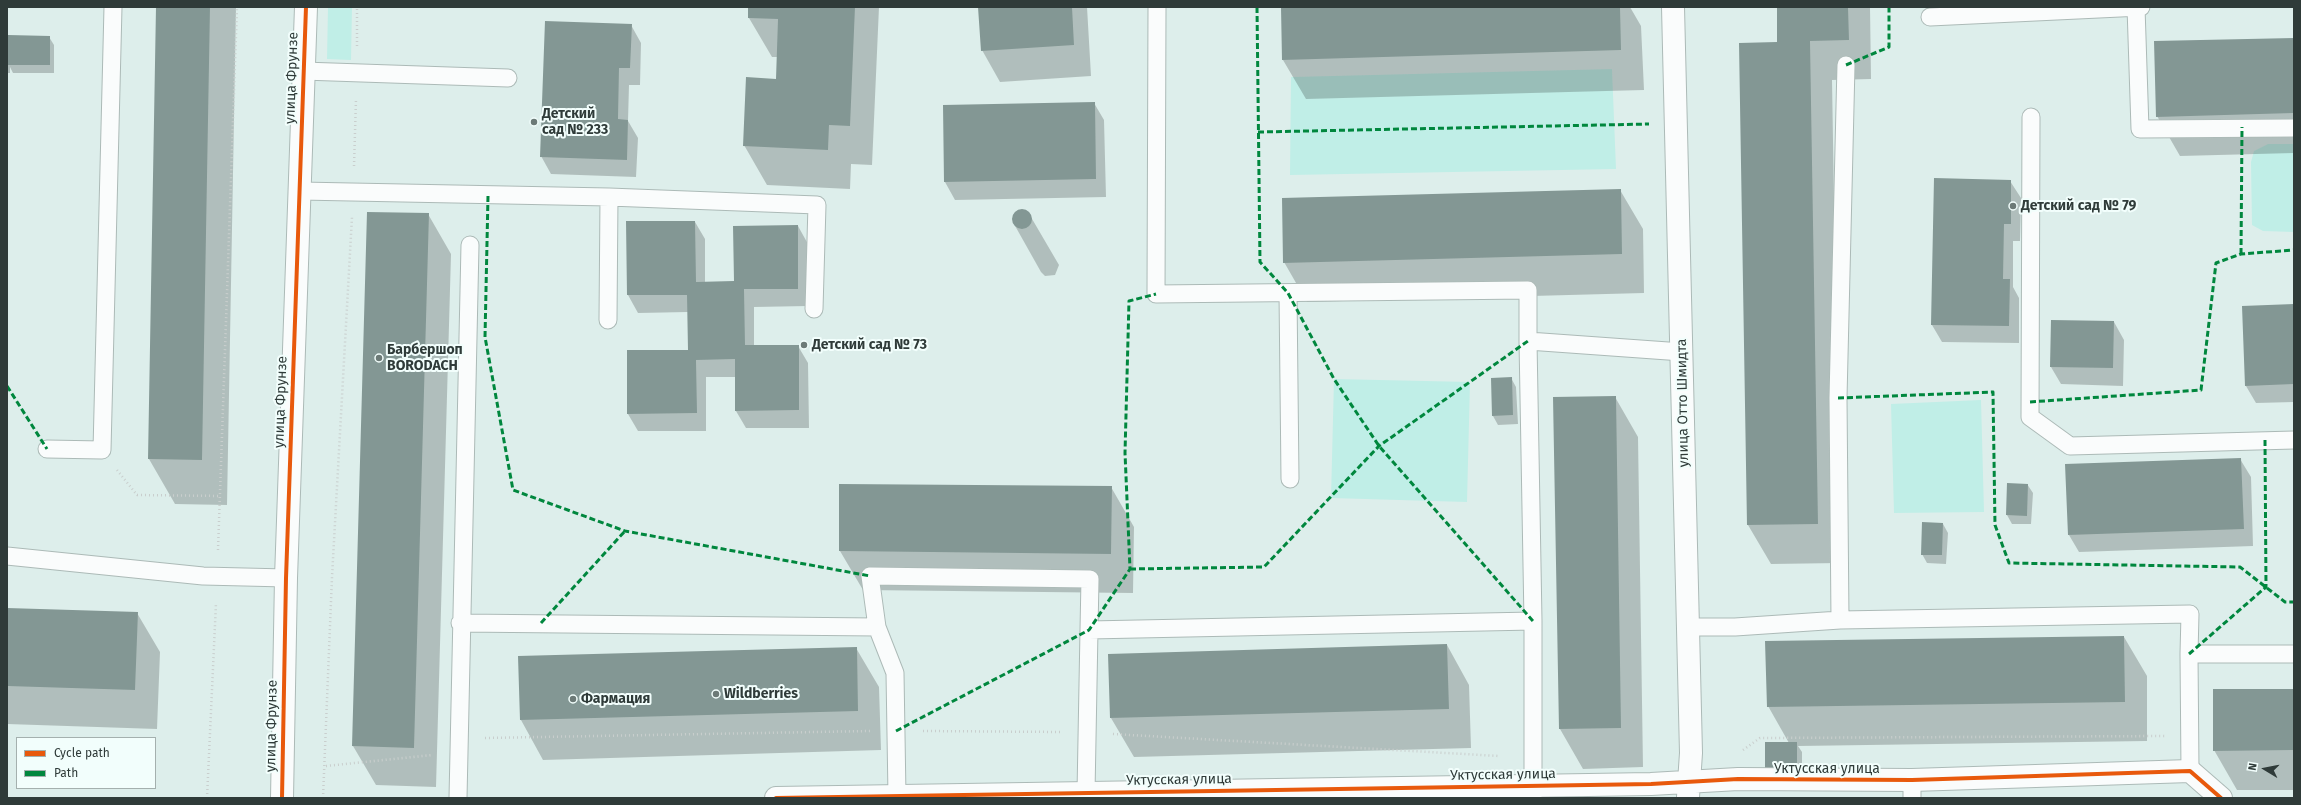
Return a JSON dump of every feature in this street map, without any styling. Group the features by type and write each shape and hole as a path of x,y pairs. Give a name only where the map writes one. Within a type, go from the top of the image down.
{"street":[{"name":"улица Фрунзе","path":"282,798 286,578 306,7"},
{"name":"улица Отто Шмидта","path":"1673,7 1682,352 1686,627 1691,753 1688,790"},
{"name":"Уктусская улица","path":"776,798 1006,796 1086,793 1533,792 1688,790 1738,780 1912,789 2190,771"},
{"path":"2190,771 2221,798"}],"lane":[{"path":"47,449 102,450 113,7"},
{"path":"1157,7 1156,294 1528,290 1533,621 1533,792"},
{"path":"2136,7 2140,129 2294,128"},
{"path":"1930,17 2141,7"},
{"path":"1840,620 1838,398 1846,65"},
{"path":"303,71 508,78"},
{"path":"2031,116 2030,417 2070,446 2294,440"},
{"path":"300,191 354,191 530,197 609,197 817,205 814,308"},
{"path":"608,320 609,197"},
{"path":"458,798 460,739 460,623 470,245"},
{"path":"1288,293 1290,479"},
{"path":"1528,341 1682,352"},
{"path":"7,556 203,576 286,578"},
{"path":"897,796 895,673 877,627 870,576 1090,579 1086,793"},
{"path":"1686,627 1735,628 1840,620 2190,614 2190,771"},
{"path":"1089,630 1533,621"},
{"path":"460,623 877,627"},
{"path":"2190,654 2294,654"}],"path":[{"path":"207,798 221,496 237,7"},
{"path":"323,798 326,766 332,577 354,191"},
{"path":"102,450 137,495 221,496"},
{"path":"326,766 433,755 460,739 896,731 1088,732 1533,758"},
{"path":"1738,753 1760,738 2190,736"}],"shaded area":[{"path":"328,7 352,7 351,60 327,59"},
{"path":"1612,69 1616,169 1290,175 1291,77"},
{"path":"2268,144 2294,144 2294,232 2263,231 2252,225 2251,162 2254,151"},
{"path":"1334,379 1470,382 1467,502 1331,498"},
{"path":"1981,400 1984,512 1894,513 1891,404"}],"building":[{"path":"156,7 210,7 202,460 148,459"},
{"path":"748,7 855,7 850,126 829,125 828,150 743,146 746,77 776,79 778,19 748,18"},
{"path":"978,7 1072,7 1074,45 981,51"},
{"path":"1281,7 1620,7 1621,50 1282,60"},
{"path":"1777,7 1848,7 1849,40 1810,41 1818,524 1747,525 1739,43 1777,42"},
{"path":"545,21 632,24 630,68 619,68 618,119 628,120 627,160 540,157"},
{"path":"8,35 50,36 50,65 7,65"},
{"path":"2294,38 2294,113 2156,117 2154,41"},
{"path":"1095,102 1096,179 944,182 943,105"},
{"path":"1934,178 2011,180 2011,224 2004,224 2003,279 2010,279 2009,326 1931,325"},
{"path":"1621,189 1622,254 1283,263 1282,198"},
{"path":"1018,209 1026,209 1032,215 1032,223 1026,229 1018,229 1012,223 1012,215"},
{"path":"367,212 429,213 414,748 352,746"},
{"path":"626,221 695,221 696,282 734,281 733,226 798,225 798,289 744,289 745,345 799,345 799,410 735,411 735,359 696,360 697,413 627,414 627,350 688,350 687,295 627,295"},
{"path":"2294,304 2294,384 2245,386 2242,306"},
{"path":"2051,320 2114,321 2113,368 2050,367"},
{"path":"1512,377 1513,415 1492,416 1491,378"},
{"path":"1616,396 1621,728 1559,729 1553,397"},
{"path":"2241,458 2244,529 2068,535 2065,464"},
{"path":"2007,483 2028,484 2027,516 2006,515"},
{"path":"839,484 1112,486 1111,554 839,551"},
{"path":"1922,522 1943,523 1942,555 1921,555"},
{"path":"7,608 138,612 135,690 7,686"},
{"path":"2124,636 2125,702 1767,707 1765,641"},
{"path":"1447,644 1449,709 1110,718 1108,654"},
{"path":"857,647 858,711 520,720 518,656"},
{"path":"2213,689 2294,689 2294,750 2213,751"},
{"path":"1765,742 1797,742 1797,770 1765,770"}],"marked path":[{"path":"1257,7 1260,262 1288,293 1334,379 1379,446 1533,621"},
{"path":"1846,65 1889,47 1889,7"},
{"path":"1258,132 1649,124"},
{"path":"2241,254 2242,127"},
{"path":"488,196 485,337 513,490 625,531 870,576"},
{"path":"2030,402 2201,390 2216,263 2241,254 2294,250"},
{"path":"896,731 1089,630 1130,569 1125,453 1129,301 1156,294"},
{"path":"1130,569 1264,567 1379,446 1528,341"},
{"path":"7,386 47,449"},
{"path":"1838,398 1993,392 1995,525 2009,563 2240,567 2285,602 2294,602"},
{"path":"2189,654 2266,587 2265,440"},
{"path":"541,623 625,531"}],"cycle path":[{"path":"282,798 286,578 306,7"},
{"path":"776,798 1651,784 1738,779 1912,780 2190,771 2221,798"}],"place":[{"name":"Детский сад № 233","path":"534,122"},
{"name":"Детский сад № 79","path":"2013,206"},
{"name":"Детский сад № 73","path":"804,345"},
{"name":"Барбершоп BORODACH","path":"379,358"},
{"name":"Wildberries","path":"716,694"},
{"name":"Фармация","path":"573,699"}]}
